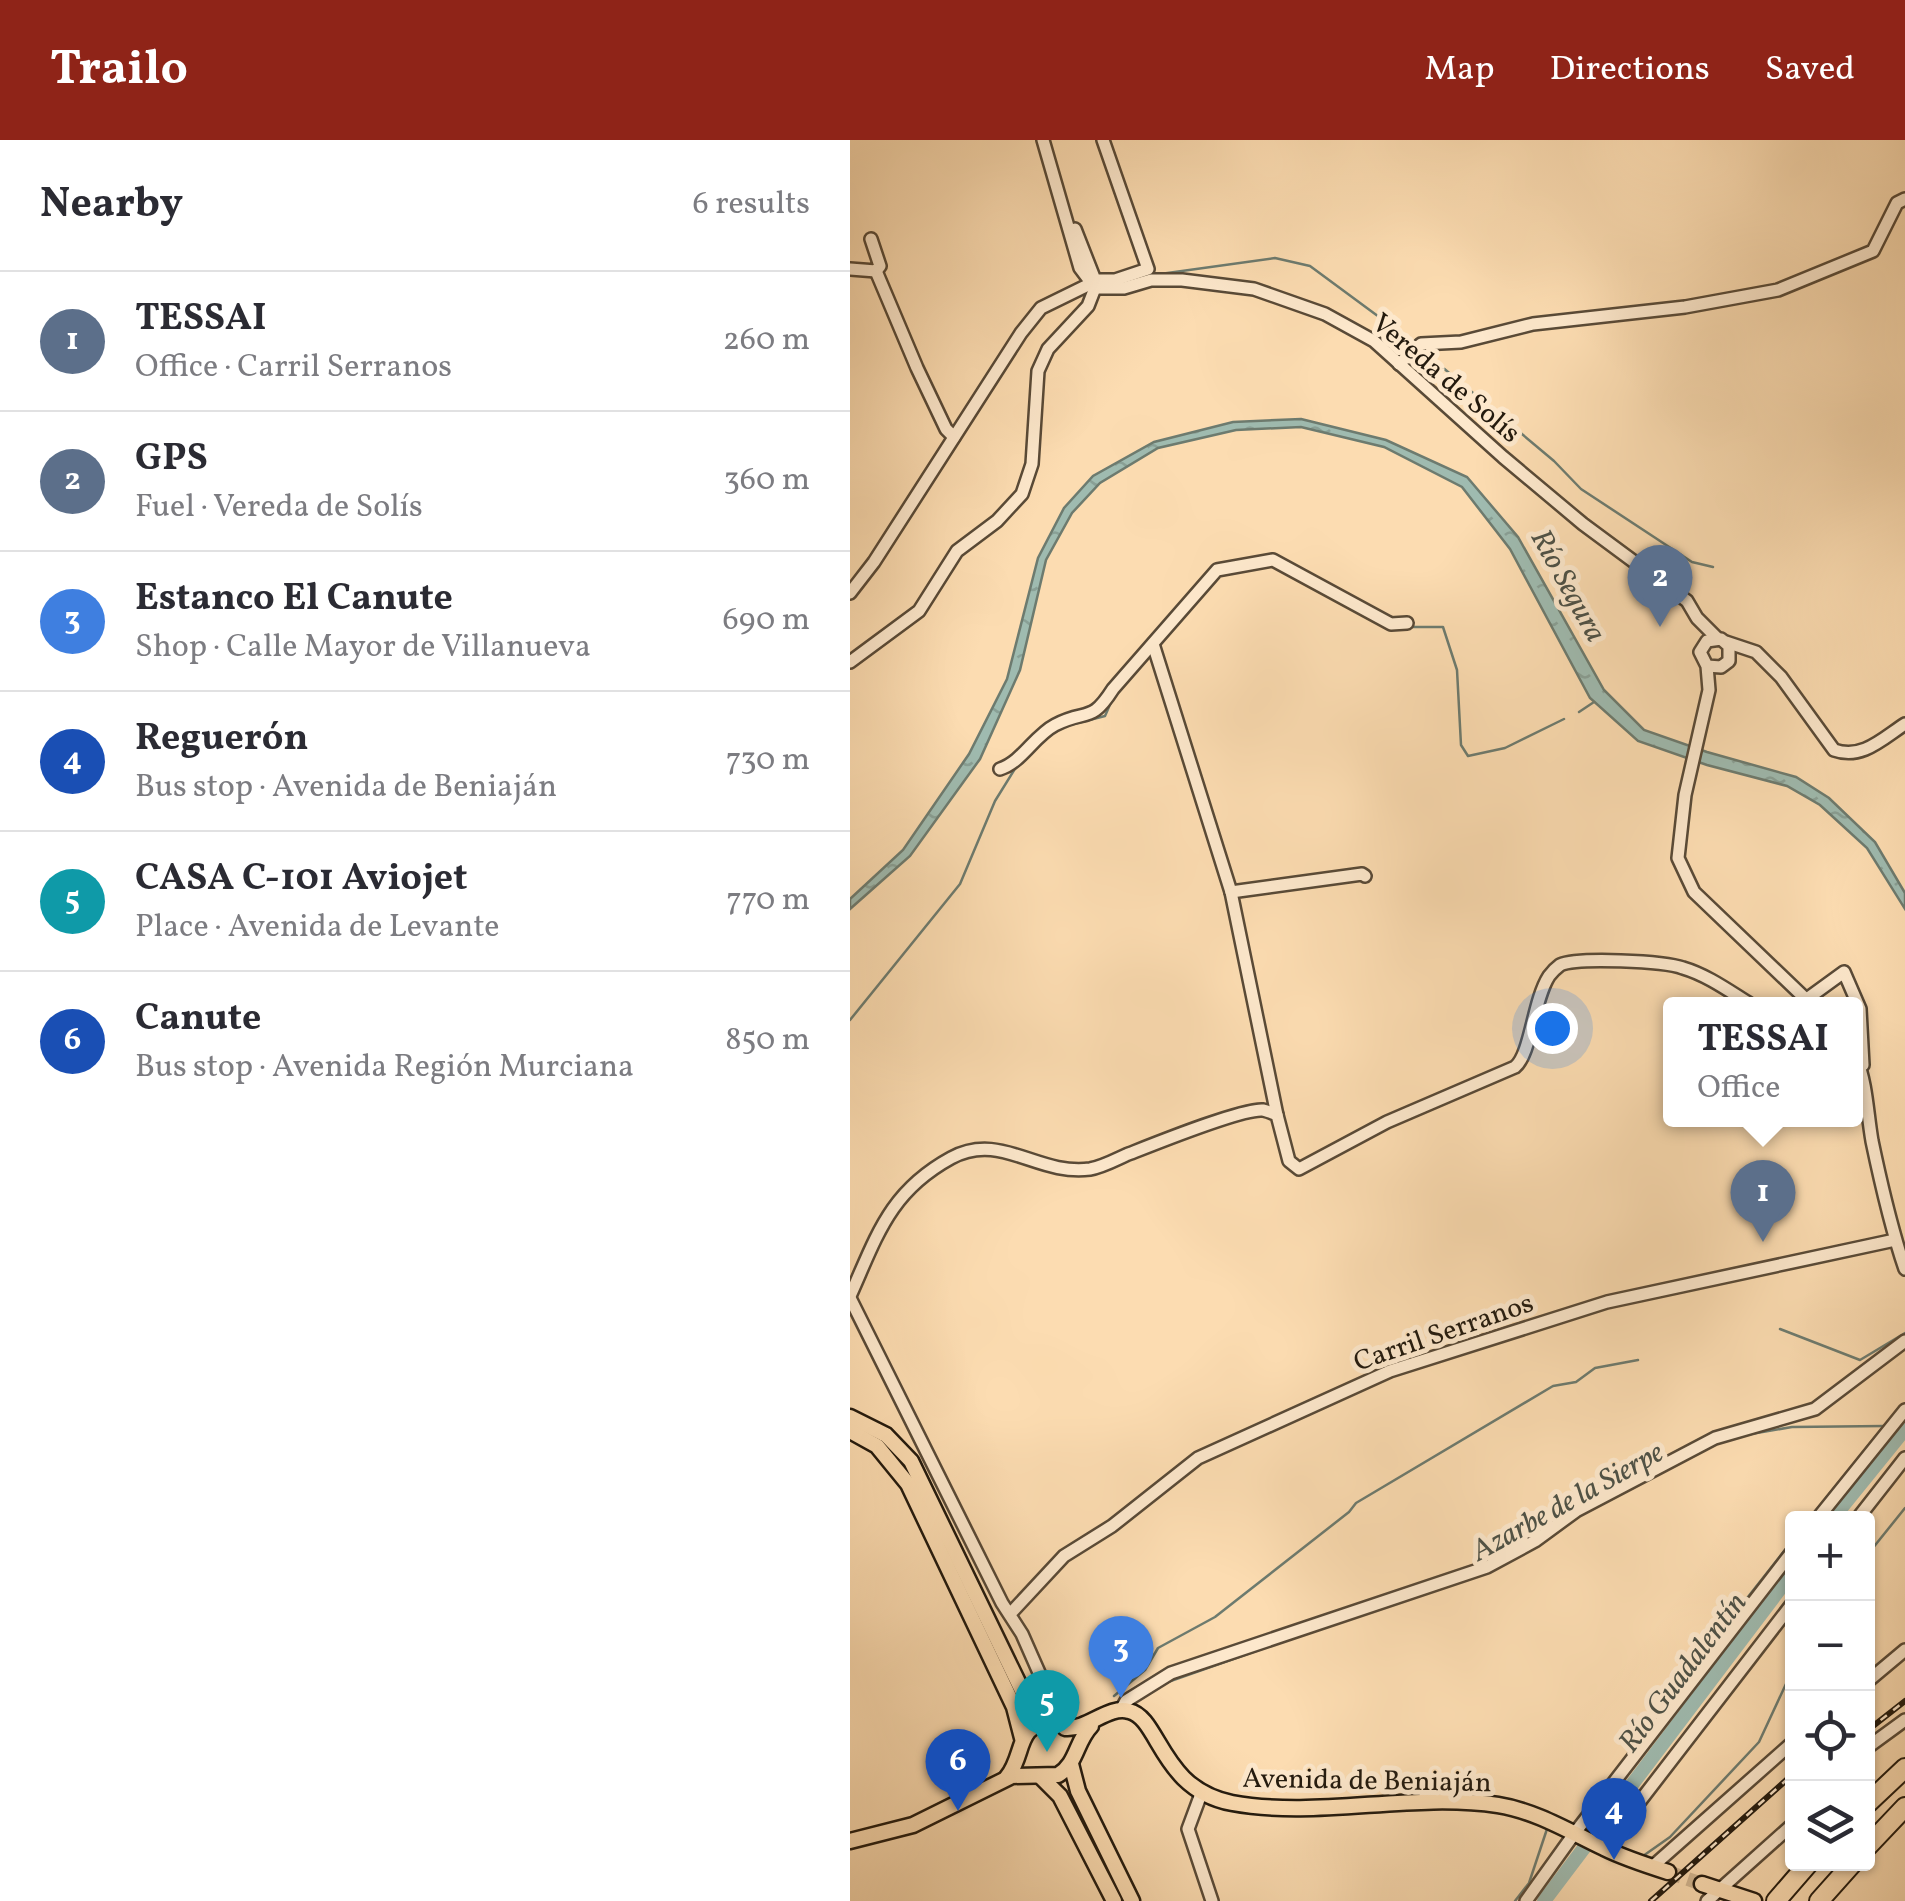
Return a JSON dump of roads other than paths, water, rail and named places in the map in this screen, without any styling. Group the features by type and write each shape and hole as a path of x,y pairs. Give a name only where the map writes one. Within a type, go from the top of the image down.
{"highway":[{"path":"1875,1796 1905,1768"},
{"path":"1875,1839 1905,1808"},
{"path":"1776,1901 1802,1871"},
{"path":"1819,1901 1846,1871"}],"main road":[{"path":"850,1417 886,1435 910,1461 1032,1712 1045,1722 1076,1729 1121,1710"},
{"path":"850,1431 876,1446 908,1484 1014,1707 1026,1767 1060,1796 1114,1901"},
{"name":"Avenida de Beniaján","path":"1121,1710 1140,1717 1175,1772 1201,1794 1268,1808 1431,1800 1487,1804 1526,1812 1668,1872"},
{"path":"850,1842 914,1825 1006,1778 1058,1775 1073,1757 1081,1737 1097,1721"},
{"path":"1006,1778 1032,1727 1045,1722"},
{"path":"1064,1728 1073,1738 1078,1791 1132,1901"},
{"path":"1702,1884 1754,1901"}],"street":[{"path":"850,662 919,612 957,550 997,521 1022,494 1032,464 1038,371 1048,349 1088,306 1093,286 1080,268 1043,140"},
{"path":"1067,228 1074,225 1095,280 1115,280 1148,270 1104,140"},
{"path":"1399,364 1422,344 1461,342 1532,324 1685,307 1778,290 1873,251 1896,203 1905,200"},
{"path":"872,239 880,266 876,271"},
{"path":"850,269 876,271"},
{"path":"876,271 917,368 946,429 954,437"},
{"name":"Vereda de Solís","path":"850,593 1041,308 1093,286 1124,288 1151,280 1182,280 1254,289 1325,314 1374,341 1556,502 1687,602 1697,618 1721,640"},
{"path":"1000,769 1012,765 1024,749 1055,725 1100,710 1113,689 1217,570 1274,560 1391,624 1406,623"},
{"path":"1697,618 1703,644 1700,657 1707,666 1709,690 1685,795 1678,858 1694,892 1799,997"},
{"path":"1703,644 1721,640 1756,652 1781,677 1834,750 1862,752 1905,724"},
{"path":"1721,640 1730,656"},
{"path":"1153,644 1231,892 1277,1115 1289,1162 1299,1169 1387,1122 1515,1068 1526,1054 1533,1012 1550,975 1561,965 1630,960 1680,966 1738,997"},
{"path":"1709,690 1730,656 1756,652"},
{"path":"1707,666 1721,667"},
{"path":"1231,892 1365,876"},
{"path":"1813,997 1844,972 1855,997"},
{"path":"1863,1059 1872,1137 1905,1270"},
{"path":"1064,1728 1022,1634 850,1297 874,1236 905,1191 951,1158 990,1147 1043,1165 1092,1169 1168,1138 1260,1110 1277,1115"},
{"name":"Carril Serranos","path":"1010,1614 1064,1556 1112,1526 1198,1458 1390,1371 1606,1302 1895,1240"},
{"path":"1121,1710 1126,1701 1171,1673 1487,1567 1535,1541 1576,1511 1715,1438 1814,1410 1905,1341"},
{"path":"1824,1511 1905,1410"},
{"path":"1863,1511 1905,1458"},
{"path":"1526,1901 1785,1561"},
{"path":"1606,1849 1785,1613"},
{"path":"1875,1675 1905,1650"},
{"path":"1875,1742 1905,1720"},
{"path":"1652,1867 1785,1749"},
{"path":"1201,1794 1188,1829 1212,1901"},
{"path":"1707,1901 1785,1831"}],"water":[{"path":"1301,419 1386,440 1467,477 1518,537 1604,690 1644,730 1796,777 1829,798 1875,842 1905,893 1905,909 1867,848 1820,805 1787,786 1707,765 1638,741 1590,698 1510,549 1462,487 1384,447 1301,427 1236,430 1158,448 1100,483 1072,513 1046,560 1020,670 980,759 910,856 850,909 850,899 903,850 969,754 1007,679 1038,558 1064,508 1093,476 1154,442 1233,422"}],"waterway":[{"path":"1153,275 1275,258 1310,266 1413,342"},
{"path":"1423,351 1554,461 1581,489 1692,562 1713,567"},
{"path":"1411,627 1443,627 1457,670 1461,745 1468,756 1505,748 1564,719"},
{"path":"1066,726 1105,716 1112,700"},
{"path":"1579,712 1594,702"},
{"path":"850,1020 960,884 995,801 1018,764"},
{"path":"1780,1329 1860,1360 1905,1333"},
{"path":"1114,1696 1145,1670 1158,1648 1215,1617 1356,1503 1553,1386 1576,1382 1595,1368 1638,1360"},
{"name":"Azarbe de la Sierpe","path":"1751,1434 1792,1427 1884,1426"},
{"path":"1816,1511 1884,1426"},
{"name":"Río Guadalentín","path":"1839,1511 1905,1429"},
{"path":"1875,1545 1905,1508"},
{"path":"1616,1740 1640,1734 1785,1550"},
{"name":"Río Guadalentín","path":"1544,1901 1785,1582"},
{"name":"Azarbe de la Sierpe","path":"1165,1683 1313,1631"},
{"path":"1643,1856 1670,1837 1759,1742 1785,1686"},
{"path":"1515,1901 1529,1883 1547,1829"}],"tunnel":[{"path":"1668,1872 1702,1884"}],"railway":[{"path":"1875,1725 1905,1701"},
{"path":"1651,1901 1785,1781"}],"place":[{"name":"GPS","path":"1660,627"},
{"name":"TESSAI","path":"1763,1242"},
{"name":"Estanco El Canute","path":"1121,1698"},
{"name":"CASA C-101 Aviojet","path":"1047,1752"},
{"name":"Canute","path":"958,1811"},
{"name":"Reguerón","path":"1614,1860"}],"water label":[{"name":"Río Segura","path":"1569,585"}]}
